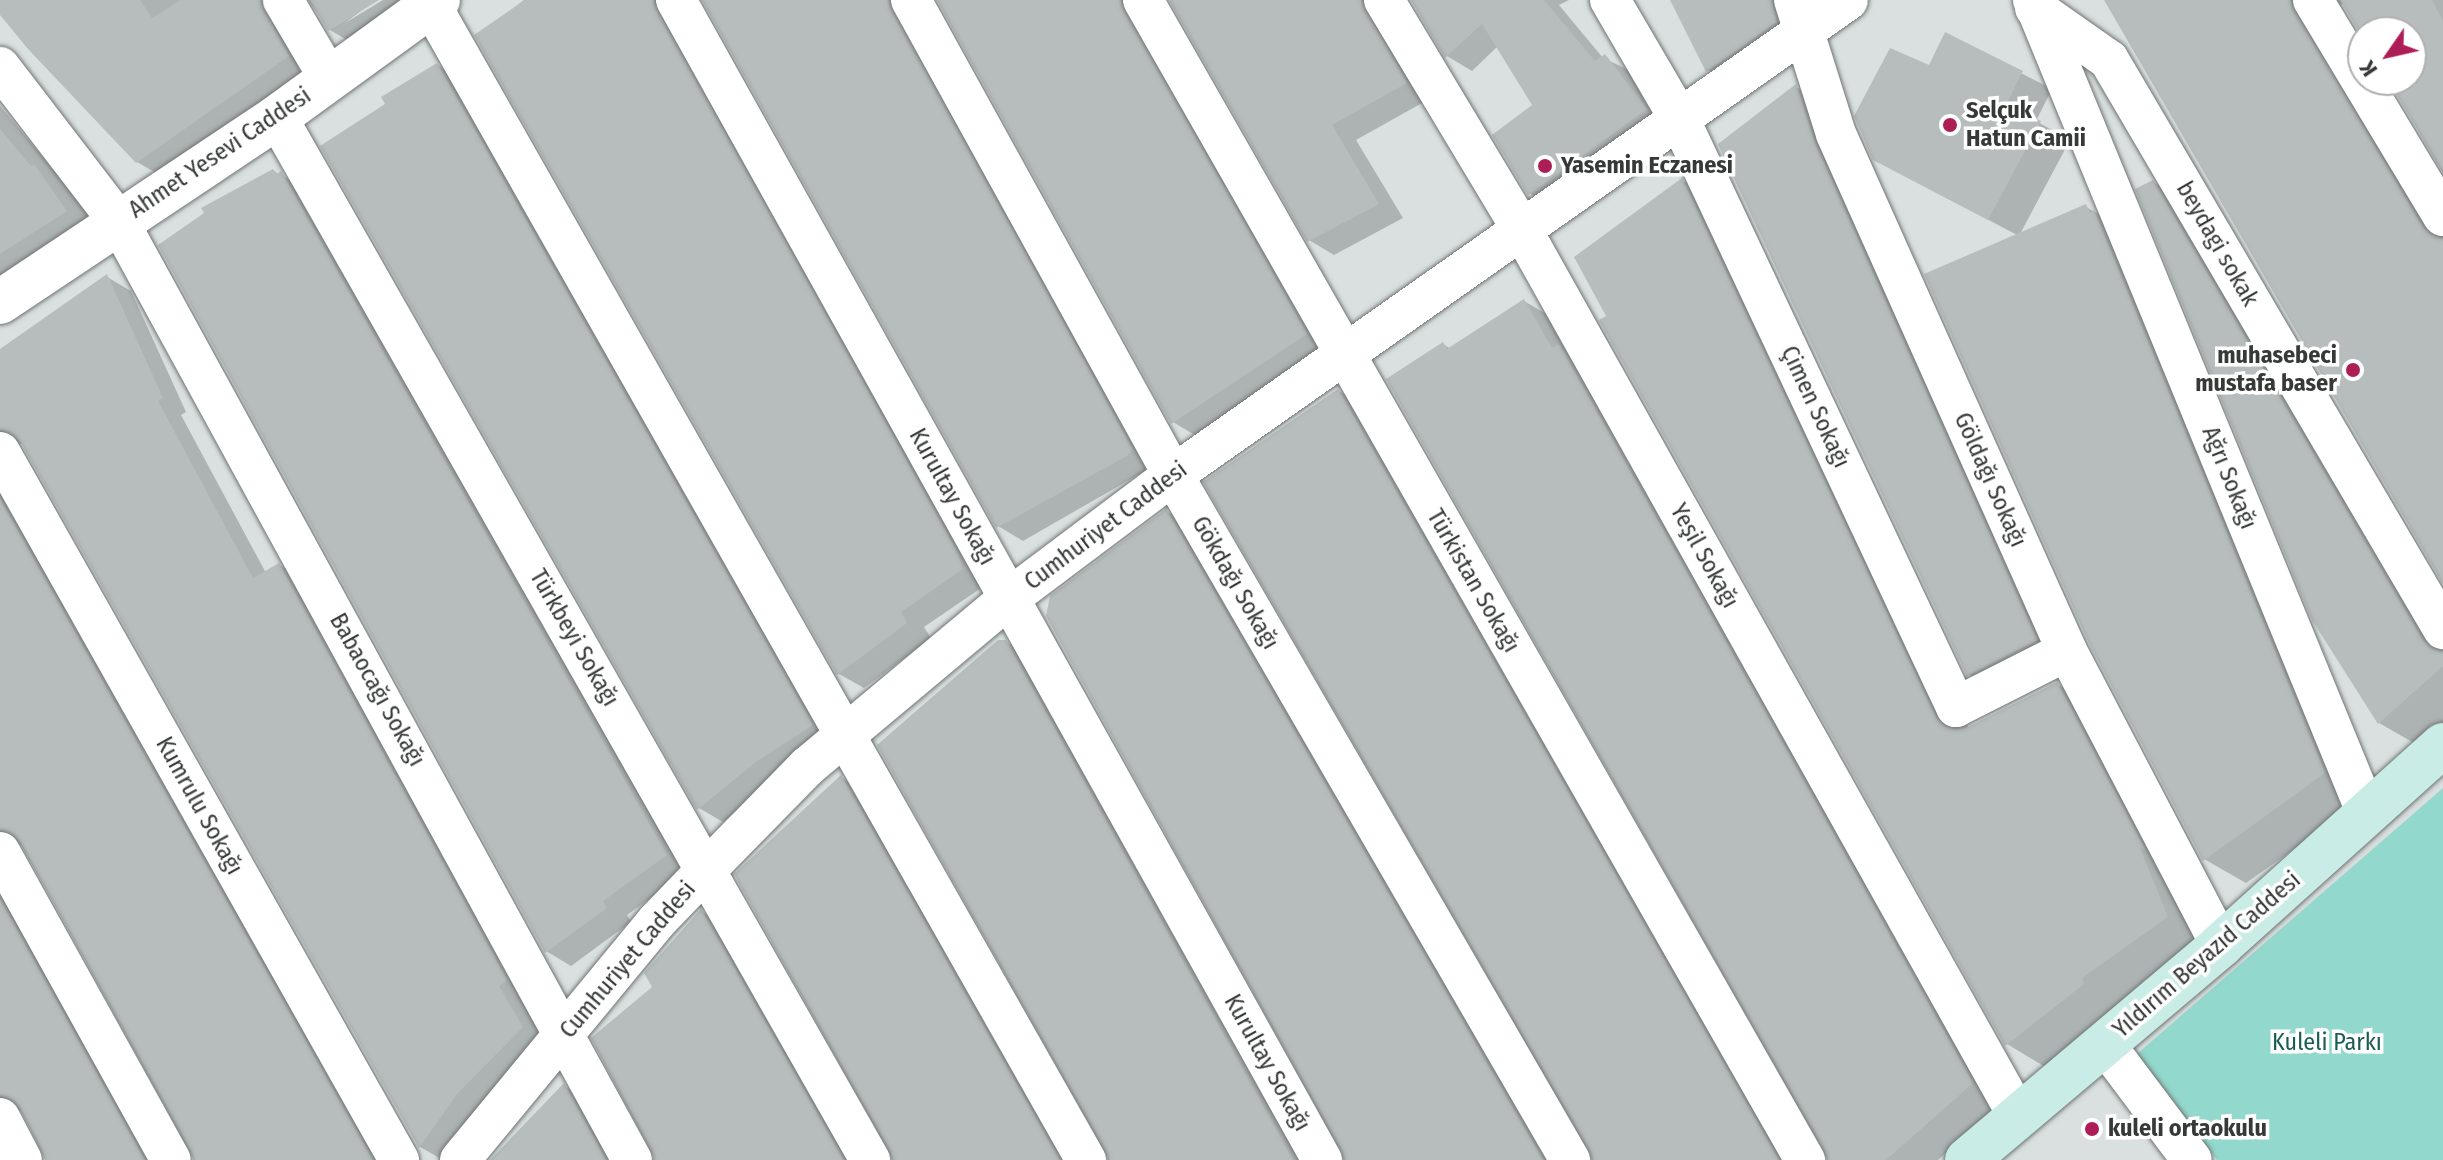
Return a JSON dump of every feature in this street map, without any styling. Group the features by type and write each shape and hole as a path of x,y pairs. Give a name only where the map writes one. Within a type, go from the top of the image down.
{"main road":[{"name":"Yıldırım Beyazıd Caddesi","path":"1967,1160 2221,945 2443,745"}],"street":[{"path":"283,0 329,78"},
{"name":"Kurultay Sokağı","path":"676,0 1322,1160"},
{"name":"Gökdağı Sokağı","path":"911,0 1173,475 1570,1160"},
{"name":"Türkistan Sokağı","path":"1143,0 1805,1160"},
{"name":"Yeşil Sokağı","path":"1384,0 1522,230 2018,1116"},
{"name":"Çimen Sokağı","path":"1610,0 1679,118 1956,707 2067,651"},
{"name":"Cumhuriyet Caddesi","path":"460,1160 706,870 846,736 1008,599 1173,475 1679,118 1800,15 1848,0"},
{"path":"2313,0 2443,216"},
{"path":"433,2 1086,1160"},
{"name":"Ahmet Yesevi Caddesi","path":"0,302 277,117 433,2"},
{"name":"beydagi sokak","path":"2034,4 2109,60 2443,629"},
{"name":"Ağrı Sokağı","path":"2034,4 2367,814"},
{"name":"Göldağı Sokağı","path":"1800,15 1836,134 2067,651 2221,945"},
{"name":"Babaocağı Sokağı","path":"0,67 119,222 566,1034 632,1160"},
{"name":"Türkbeyi Sokağı","path":"277,117 870,1160"},
{"name":"Kumrulu Sokağı","path":"0,452 399,1160"},
{"path":"0,852 171,1160"},
{"path":"2104,1043 2192,1160"},
{"path":"0,1118 22,1160"}],"green space":[{"name":"Kuleli Parkı","path":"2443,788 2443,1160 2217,1160 2137,1054"}],"building":[{"path":"0,0 140,0 152,18 181,0 260,0 289,56 136,163 28,49 0,15"},
{"path":"310,0 379,0 328,31"},
{"path":"525,0 653,0 956,550 963,569 901,612 907,623 837,675 474,35"},
{"path":"702,0 888,0 1133,450 1127,456 996,528"},
{"path":"937,0 1120,0 1307,334 1171,424"},
{"path":"1169,0 1361,0 1407,83 1332,125 1379,204 1307,242"},
{"path":"1411,0 1544,0 1595,61 1605,54 1647,109 1528,195 1492,135 1532,105 1482,24 1445,58"},
{"path":"1670,0 1772,0 1777,22 1706,72"},
{"path":"2104,0 2290,0 2423,228 2443,239 2443,584"},
{"path":"2340,0 2432,0 2443,21 2443,171 2398,96 2427,96 2427,16 2350,16"},
{"name":"Selçuk Hatun Camii","path":"1945,32 2023,71 2007,103 2041,121 1988,220 1873,160 1854,116 1890,48 1929,65"},
{"path":"437,63 813,725 757,761 697,810 320,146 385,104 381,97"},
{"path":"1796,84 1815,143 2037,640 1967,676 1718,144"},
{"path":"0,129 31,166 34,164 67,211 0,254"},
{"path":"273,169 277,174 281,171 667,855 603,901 607,908 545,953 158,245 204,213 201,208"},
{"path":"1682,178 1936,717 1954,730 1966,728 2057,682 2145,849 2140,848 2168,917 2082,978 2084,984 2005,1046 1599,320 1606,316 1574,257"},
{"path":"2153,180 2423,641 2443,652 2443,666 2378,724 2312,620 2135,189"},
{"path":"2086,204 2090,213 2094,210 2325,773 2203,861 2088,641 1924,274"},
{"path":"107,274 163,398 158,401 253,578 279,563 507,980 499,986 523,1027 457,1094 419,1148 20,441 0,429 0,349"},
{"path":"1524,299 1552,348 1559,344 1973,1083 1886,1160 1828,1160 1386,379 1443,342 1447,349"},
{"path":"1338,389 1779,1160 1593,1160 1203,482"},
{"path":"0,499 373,1160 194,1160 20,841 0,829"},
{"path":"1166,509 1543,1160 1345,1160 1046,616 1050,596"},
{"path":"998,640 1006,640 1293,1160 1109,1160 877,745"},
{"path":"841,775 1060,1160 893,1160 734,874"},
{"path":"0,899 145,1160 45,1160 20,1107 0,1095"},
{"path":"701,909 844,1160 655,1160 591,1038 652,987 644,973"},
{"path":"564,1083 606,1160 490,1160"}],"place":[{"name":"Selçuk Hatun Camii","path":"1950,125"},
{"name":"Yasemin Eczanesi","path":"1545,166"},
{"name":"muhasebeci mustafa baser","path":"2353,370"},
{"name":"kuleli ortaokulu","path":"2092,1129"}]}
